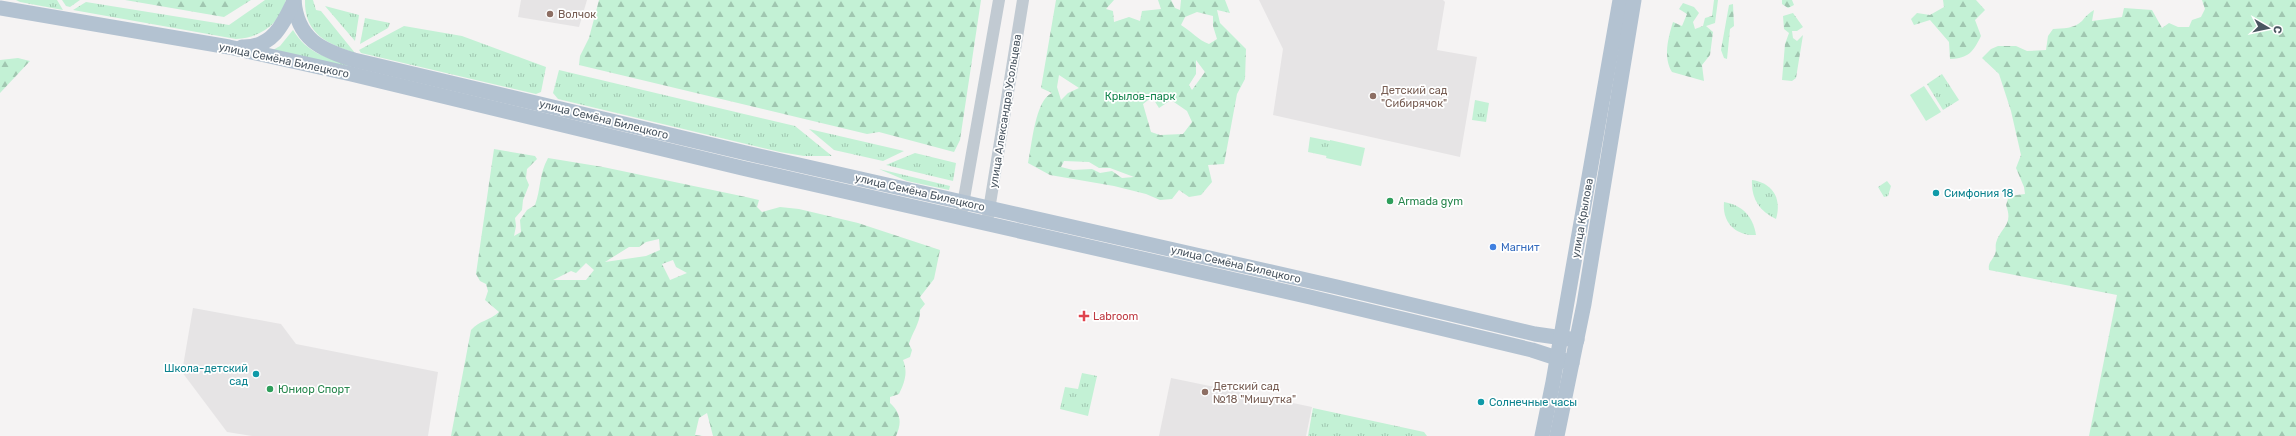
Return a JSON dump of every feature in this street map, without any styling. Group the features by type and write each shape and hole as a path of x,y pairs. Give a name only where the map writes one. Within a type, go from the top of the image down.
{"main road":[{"path":"229,47 257,46 268,40 279,31 294,0"},
{"name":"улица Семёна Билецкого","path":"294,0 295,11 302,29 312,41 329,52 354,60 746,154 988,215 1561,339 1577,340"},
{"name":"улица Крылова","path":"1542,436 1561,339 1620,0"},
{"name":"улица Крылова","path":"1557,436 1577,340 1634,0"},
{"name":"улица Семёна Билецкого","path":"0,3 7,9 229,47 742,168 962,209"},
{"name":"улица Семёна Билецкого","path":"988,215 1010,229 1310,297 1532,350 1572,363"}],"street":[{"path":"962,209 999,0"},
{"name":"улица Александра Усольцева","path":"988,215 1023,0"}],"shaded area":[{"name":"Волчок","path":"521,0 587,0 579,27 518,17"},
{"name":"Детский сад \"Сибирячок\"","path":"1259,0 1443,0 1445,2 1437,50 1477,57 1460,157 1273,115 1283,49"},
{"path":"193,308 281,324 296,344 438,372 428,436 252,436 227,432 182,372"},
{"name":"Детский сад №18 \"Мишутка\"","path":"1171,378 1312,407 1306,436 1159,436"}],"green space":[{"path":"16,0 57,0 63,10 20,2"},
{"path":"62,0 80,0 70,7 66,6"},
{"path":"125,0 251,0 224,17"},
{"path":"265,0 286,0 279,16 268,28 253,36 236,39 73,10 86,2 229,25"},
{"path":"305,0 313,0 316,10 321,11 355,53 327,41 313,29 306,12"},
{"path":"599,0 981,0 960,140 954,152 879,132 867,134 579,65 580,56 589,38"},
{"name":"Крылов-парк","path":"1056,0 1114,0 1106,9 1113,11 1114,22 1129,17 1140,21 1142,11 1161,9 1158,0 1171,0 1175,8 1180,10 1181,0 1225,0 1230,13 1217,10 1220,23 1246,49 1245,79 1237,94 1224,164 1208,165 1212,182 1201,195 1189,197 1179,190 1172,199 1160,200 1146,194 1114,186 1050,175 1028,163 1038,113 1046,97 1052,93 1041,88","holes":["1197,12 1213,16 1213,26 1217,39 1209,44 1201,40 1181,25 1185,17","1196,60 1205,72 1192,90 1189,85 1196,74","1059,75 1079,88 1068,93 1061,100 1057,87","1152,97 1159,108 1171,100 1187,111 1192,122 1183,134 1160,135 1151,132 1143,104","1064,161 1089,162 1099,168 1110,168 1134,177 1122,178 1112,171 1100,173 1092,169 1073,170 1061,167"]},
{"path":"1714,0 1718,0 1715,23 1706,26 1713,32 1710,55 1702,65 1704,81 1672,72 1669,66 1667,54 1669,34 1673,22 1682,26 1687,14 1679,9 1683,3 1694,7 1699,13 1693,22 1695,29 1703,26 1705,18 1712,16"},
{"path":"1782,0 1792,0 1794,5 1788,8 1782,4"},
{"path":"1943,0 1976,0 1985,10 1975,20 1981,36 1973,50 1966,56 1950,59 1949,42 1930,20 1914,25 1911,19 1917,13 1930,15 1944,7"},
{"path":"2202,0 2296,0 2296,436 2089,436 2117,295 1989,270 1989,264 1995,254 1996,243 2006,226 2008,212 2006,205 2009,196 2025,194 2024,187 2016,168 2021,155 2011,111 1999,74 1982,58 1991,49 1998,46 2016,46 2027,51 2046,50 2048,36 2053,29 2068,28 2079,24 2094,10 2092,21 2122,17 2124,8 2152,10 2162,28 2169,23 2178,27 2189,27 2192,20 2201,17 2205,9"},
{"path":"1733,4 1734,26 1730,29 1727,59 1724,58 1721,50 1729,5"},
{"path":"325,6 359,15 355,41"},
{"path":"1793,13 1803,27 1797,31 1792,31 1793,38 1797,41 1803,35 1796,78 1792,81 1782,80 1785,44 1789,33 1784,29 1783,16"},
{"path":"365,18 390,23 388,28 360,44"},
{"path":"404,26 462,36 546,67 541,92 536,94 361,53 359,50"},
{"path":"293,30 298,38 311,49 325,57 351,64 351,67 273,50 280,46"},
{"path":"18,58 30,61 0,93 0,60"},
{"path":"559,70 795,126 832,156 804,156 780,152 558,99 553,93"},
{"path":"1942,74 1959,100 1943,110 1927,84"},
{"path":"1924,86 1941,112 1926,121 1910,95"},
{"path":"1475,100 1489,103 1486,122 1472,120"},
{"path":"809,129 904,151 883,161 834,150"},
{"path":"1310,137 1330,141 1327,156 1308,152"},
{"path":"1330,140 1365,148 1361,166 1326,158"},
{"path":"494,149 535,156 537,159 527,169 526,178 529,185 523,200 522,210 515,218 516,226 514,236 521,232 520,220 527,210 535,205 543,170 548,158 603,167 759,200 757,207 762,212 780,207 799,209 858,223 940,250 934,279 920,297 925,304 920,310 918,323 910,340 909,344 912,350 910,357 903,360 906,373 903,385 899,394 890,397 890,403 898,414 900,422 896,436 713,436 707,413 699,418 695,435 703,436 451,436 471,330 478,324 499,312 485,300 488,291 486,284 480,281 476,274","holes":["659,239 660,250 646,256 605,262 629,247 639,247 646,242","673,260 676,267 687,273 670,280 662,264","586,263 594,270 586,280 553,280 571,271 576,273"]},
{"path":"915,153 956,163 953,181 886,165"},
{"path":"879,169 950,186 949,190 907,181"},
{"path":"1752,180 1765,185 1774,193 1778,205 1776,219 1765,212 1757,203 1753,193"},
{"path":"1887,181 1891,186 1888,196 1884,197 1878,187"},
{"path":"1724,202 1736,206 1746,212 1755,228 1756,235 1742,233 1731,226 1725,216"},
{"path":"1082,373 1097,376 1088,416 1060,409 1065,387 1078,389"},
{"path":"1313,408 1424,432 1427,436 1308,436"}],"place":[{"name":"Волчок","path":"550,14"},
{"name":"Детский сад \"Сибирячок\"","path":"1373,96"},
{"name":"Симфония 18","path":"1936,193"},
{"name":"Armada gym","path":"1390,201"},
{"name":"Магнит","path":"1493,247"},
{"name":"Labroom","path":"1084,316"},
{"name":"Школа-детский сад","path":"256,374"},
{"name":"Юниор Спорт","path":"270,389"},
{"name":"Детский сад №18 \"Мишутка\"","path":"1205,392"},
{"name":"Солнечные часы","path":"1481,402"}]}
